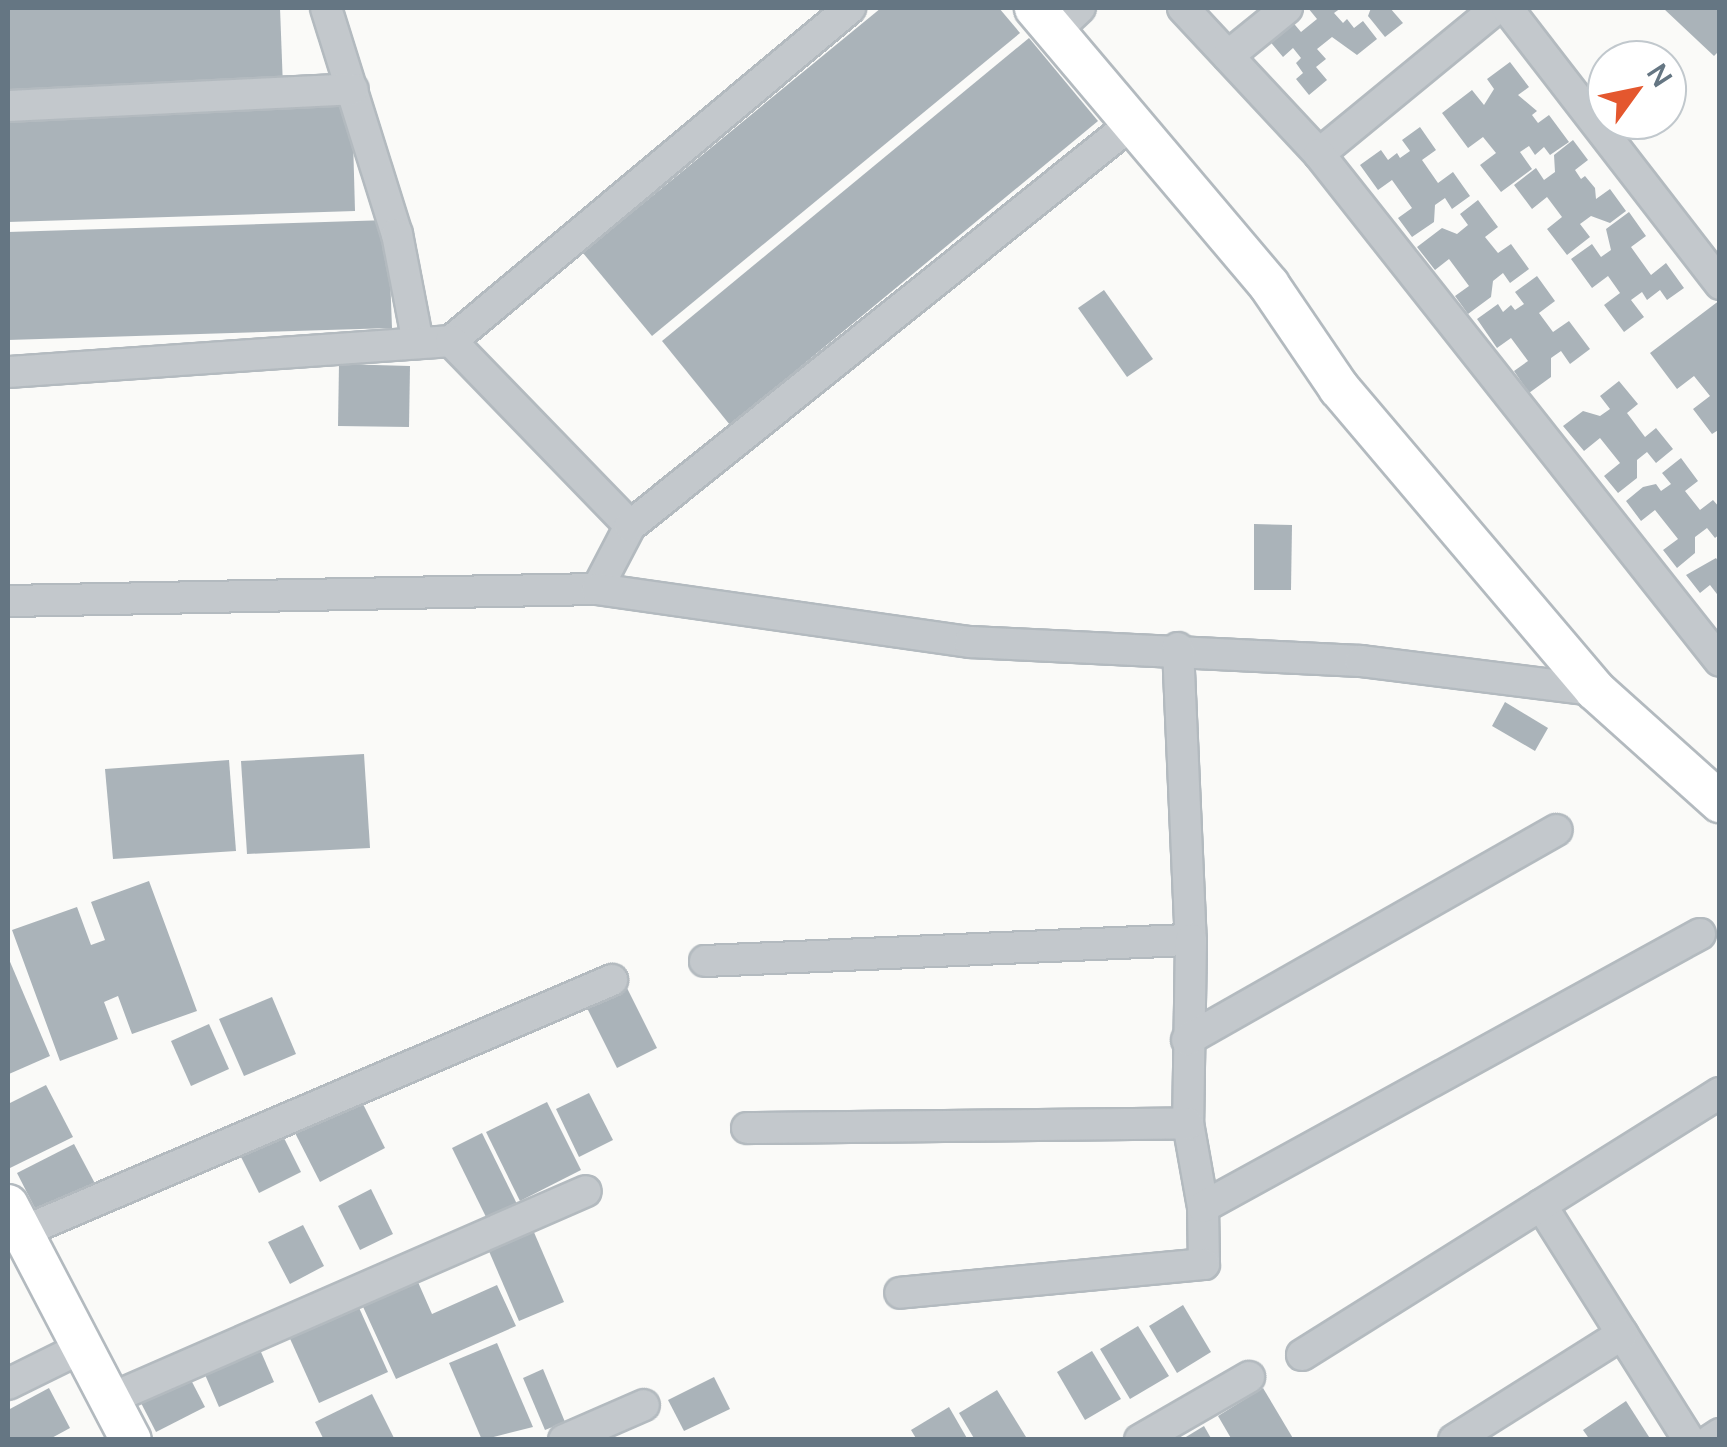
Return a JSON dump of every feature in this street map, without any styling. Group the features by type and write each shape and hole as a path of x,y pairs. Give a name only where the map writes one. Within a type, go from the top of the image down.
{"street":[{"path":"326,8 397,234 418,343"},
{"path":"8,372 451,341 850,8"},
{"path":"1183,8 1319,154 1720,661"},
{"path":"1228,56 1287,8"},
{"path":"1319,154 1497,8"},
{"path":"1507,8 1720,284"},
{"path":"1057,15 1135,121 1269,285 1339,388 1595,690 1720,802"},
{"path":"8,106 353,89"},
{"path":"597,589 630,526 1135,121"},
{"path":"451,341 630,526"},
{"path":"8,601 597,589 970,642 1178,648 1360,660 1595,690"},
{"path":"900,1292 1204,1264 1204,1208 1188,1122 1192,940 1178,648"},
{"path":"1187,1040 1557,830"},
{"path":"1204,1208 1700,934"},
{"path":"705,961 1192,940"},
{"path":"131,1440 14,1219 612,980"},
{"path":"1302,1355 1720,1092"},
{"path":"747,1128 1188,1122"},
{"path":"110,1399 586,1191"},
{"path":"1540,1205 1688,1440"},
{"path":"1454,1440 1622,1334"},
{"path":"8,1384 81,1348"},
{"path":"1140,1440 1249,1377"},
{"path":"564,1440 644,1405"},
{"path":"1711,1440 1720,1434"}],"building":[{"path":"8,8 280,8 283,87 8,95"},
{"path":"881,8 999,8 1020,33 652,336 583,253"},
{"path":"1308,8 1341,8 1334,13 1343,23 1347,19 1354,28 1363,21 1377,39 1357,55 1332,37 1317,49 1326,59 1316,67 1327,80 1309,95 1296,79 1303,73 1296,63 1301,58 1293,48 1283,57 1267,38 1290,19 1301,32 1317,19"},
{"path":"1371,8 1390,8 1403,23 1385,37 1368,16"},
{"path":"1663,8 1720,8 1720,50 1714,56"},
{"path":"1029,38 1098,121 730,425 662,341"},
{"path":"1510,62 1529,87 1518,95 1537,111 1532,115 1538,123 1549,115 1569,142 1550,155 1544,147 1535,155 1529,146 1520,152 1532,169 1501,192 1480,165 1496,153 1483,137 1468,148 1442,113 1472,90 1484,105 1494,89 1487,79"},
{"path":"352,103 355,211 8,222 8,114"},
{"path":"1420,127 1436,150 1422,160 1438,183 1453,172 1470,196 1452,209 1445,198 1435,205 1434,222 1412,237 1398,218 1412,208 1392,180 1378,190 1360,165 1381,150 1388,160 1397,153 1400,158 1410,151 1402,140"},
{"path":"1573,140 1588,160 1575,170 1581,179 1585,176 1595,188 1596,199 1610,189 1626,211 1610,223 1591,216 1580,224 1590,237 1567,255 1547,229 1562,217 1547,197 1532,209 1514,185 1536,168 1544,180 1555,172 1554,155"},
{"path":"1478,200 1498,227 1485,237 1498,253 1511,244 1529,269 1510,283 1503,273 1493,281 1491,297 1468,314 1455,296 1469,286 1449,259 1435,270 1417,247 1442,228 1457,234 1468,225 1460,214"},
{"path":"1629,212 1646,236 1631,247 1651,275 1666,263 1684,288 1667,300 1660,290 1647,300 1642,292 1631,300 1644,317 1624,332 1604,305 1620,293 1608,276 1592,288 1571,259 1592,244 1601,257 1611,250 1606,229"},
{"path":"388,220 392,328 8,340 8,232"},
{"path":"1537,276 1555,301 1539,313 1553,332 1569,321 1590,349 1570,364 1561,351 1551,358 1551,377 1529,393 1514,371 1528,361 1511,338 1497,348 1477,319 1498,304 1503,312 1511,305 1515,310 1524,304 1515,292"},
{"path":"1104,290 1153,359 1127,377 1078,308"},
{"path":"1720,300 1720,429 1712,434 1693,409 1710,396 1694,376 1677,389 1650,353"},
{"path":"339,364 410,366 409,427 338,426"},
{"path":"1619,381 1638,404 1627,413 1645,437 1656,428 1673,449 1656,463 1647,452 1637,460 1637,478 1618,493 1604,476 1620,463 1600,438 1584,451 1563,426 1583,411 1600,416 1610,409 1600,396"},
{"path":"1681,458 1698,481 1685,491 1700,510 1713,500 1720,508 1720,534 1715,538 1707,528 1695,537 1695,553 1677,568 1663,550 1678,539 1655,510 1641,521 1626,501 1643,487 1656,484 1661,491 1671,484 1662,473"},
{"path":"1254,524 1292,525 1291,590 1254,590"},
{"path":"1716,558 1720,564 1720,598 1710,585 1700,593 1686,575"},
{"path":"1505,702 1548,728 1535,751 1492,726"},
{"path":"364,754 370,848 247,854 241,761"},
{"path":"229,760 236,851 113,859 105,769"},
{"path":"149,881 197,1011 132,1034 118,996 104,1002 118,1039 60,1061 12,930 77,907 91,945 105,940 91,902"},
{"path":"8,957 50,1056 9,1074 8,1072"},
{"path":"627,988 657,1048 617,1068 587,1008"},
{"path":"272,997 296,1054 244,1076 219,1019"},
{"path":"209,1024 229,1069 191,1086 171,1041"},
{"path":"46,1085 73,1137 10,1168 8,1104"},
{"path":"589,1093 613,1140 579,1157 556,1109"},
{"path":"359,1096 385,1148 320,1182 293,1129"},
{"path":"547,1102 581,1170 520,1201 486,1132"},
{"path":"482,1133 517,1204 487,1219 452,1148"},
{"path":"282,1134 301,1172 259,1193 240,1155"},
{"path":"74,1144 99,1191 41,1220 17,1173"},
{"path":"371,1189 393,1234 360,1250 338,1206"},
{"path":"530,1223 564,1302 519,1321 485,1242"},
{"path":"303,1225 324,1266 290,1284 268,1242"},
{"path":"414,1273 432,1314 497,1285 516,1326 396,1379 359,1298"},
{"path":"356,1301 388,1372 319,1403 287,1332"},
{"path":"1183,1305 1211,1352 1177,1373 1149,1326"},
{"path":"1138,1326 1169,1376 1130,1399 1100,1349"},
{"path":"497,1343 533,1427 482,1440 449,1363"},
{"path":"258,1345 274,1382 219,1407 203,1370"},
{"path":"1092,1351 1121,1399 1085,1420 1057,1372"},
{"path":"543,1369 565,1422 545,1430 523,1378"},
{"path":"714,1377 730,1409 684,1431 668,1400"},
{"path":"190,1378 205,1407 156,1432 141,1403"},
{"path":"49,1388 70,1428 48,1440 8,1440 8,1410"},
{"path":"1263,1388 1294,1440 1232,1440 1218,1416"},
{"path":"997,1390 1026,1437 1022,1440 975,1440 959,1413"},
{"path":"372,1394 395,1440 324,1440 315,1422"},
{"path":"1626,1401 1651,1440 1590,1440 1583,1430"},
{"path":"949,1407 968,1440 917,1440 911,1430"},
{"path":"1204,1426 1212,1440 1181,1440"}]}
